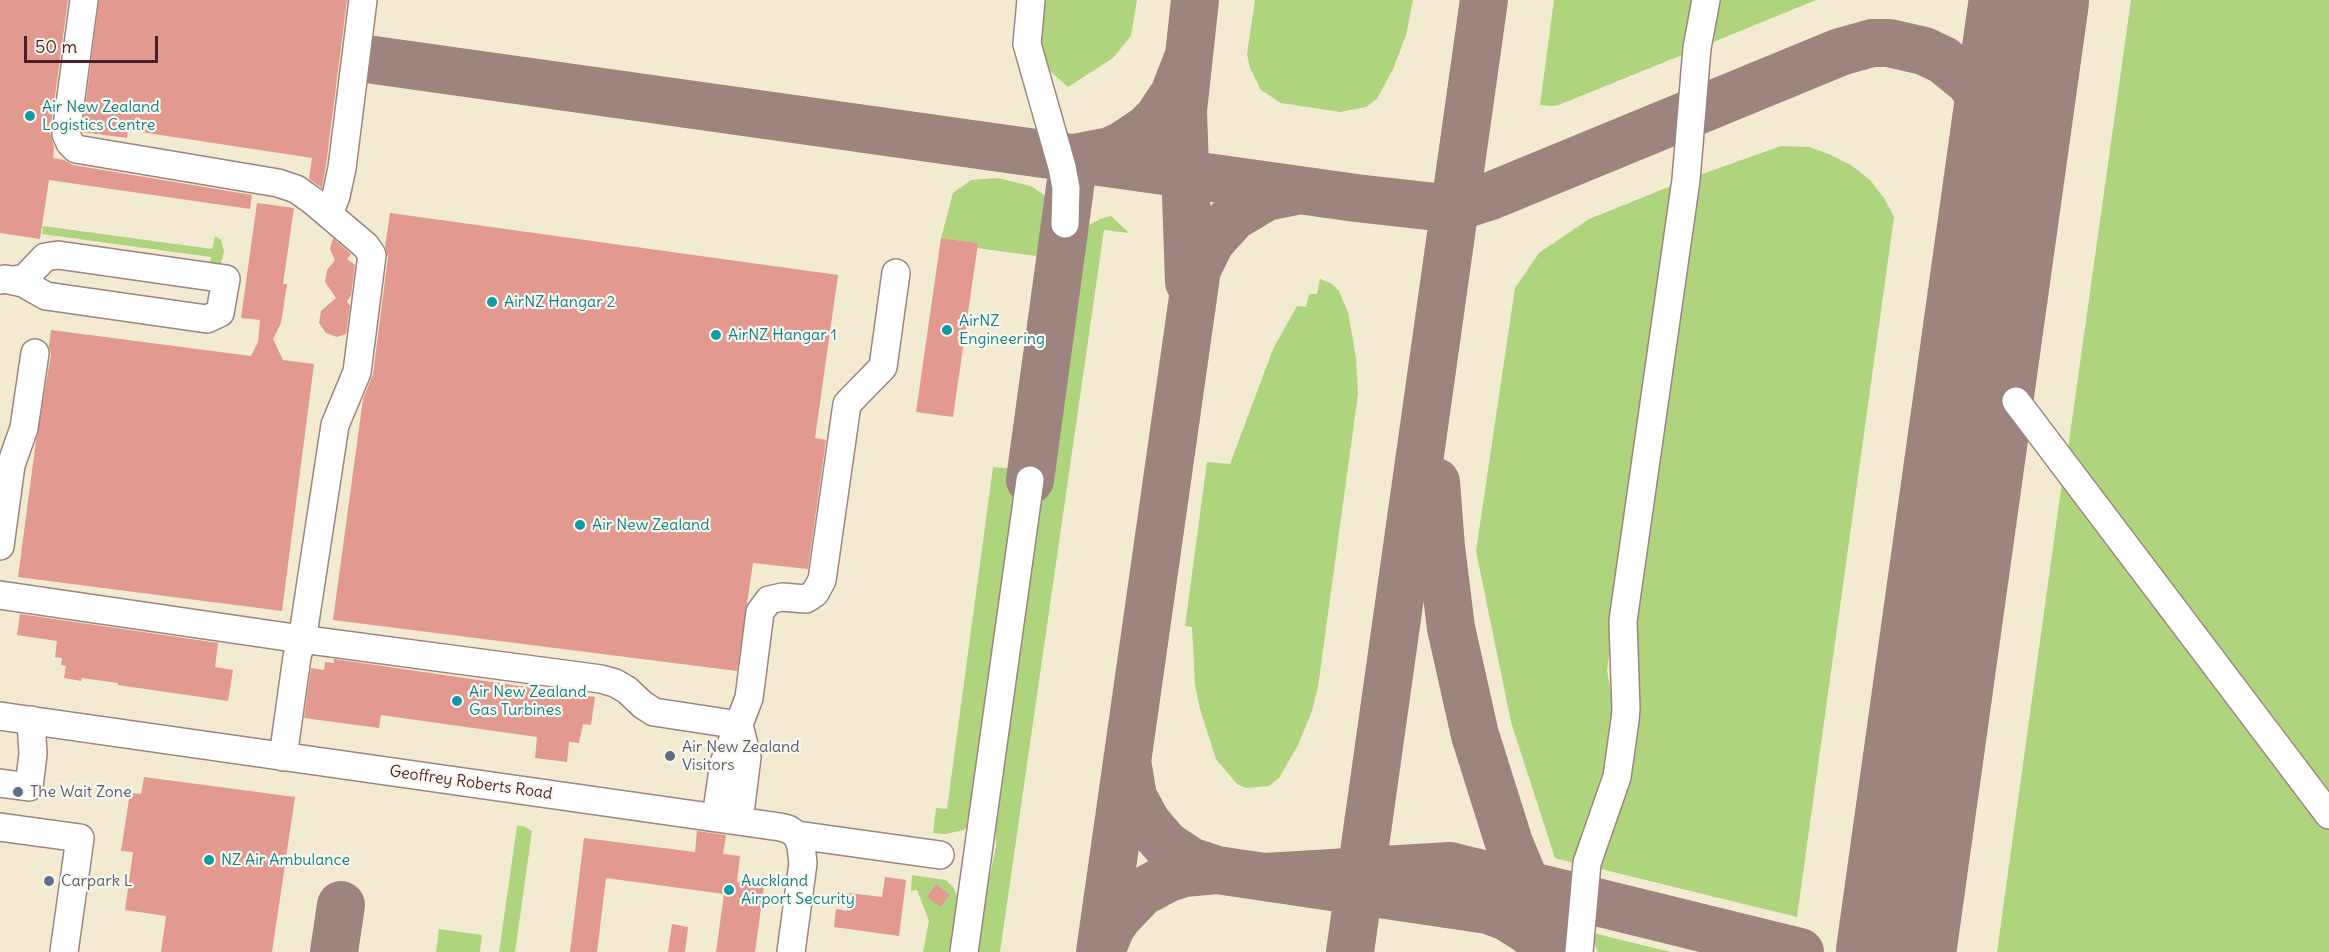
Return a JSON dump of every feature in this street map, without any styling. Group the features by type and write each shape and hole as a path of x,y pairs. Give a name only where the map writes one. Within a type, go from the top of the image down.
{"street":[{"path":"84,0 66,134 76,149 278,183 296,189 369,249 372,261 357,372 335,425 283,757"},
{"path":"329,214 336,196 342,168 363,0"},
{"path":"1031,0 1027,44 1062,167 1067,203 1065,224"},
{"path":"1579,952 1587,863 1617,777 1625,720 1623,621 1686,180 1697,48 1706,0"},
{"path":"58,255 226,279 220,313 207,319 46,296 23,283 7,280 25,278 45,257 58,255"},
{"path":"728,819 724,763 749,698 760,612 769,600 782,597 806,599 815,593 822,580 847,404 883,367 896,273"},
{"path":"0,546 11,465 24,428 35,353"},
{"path":"2016,401 2329,815"},
{"path":"964,952 1030,480"},
{"path":"0,595 301,639 601,679 615,683 654,712 740,725"},
{"name":"Geoffrey Roberts Road","path":"0,716 728,819 780,827 797,835 940,855"},
{"path":"9,785 23,753 31,720"},
{"path":"0,827 80,838 64,952"},
{"path":"791,952 803,862 797,835"}],"green space":[{"path":"1041,0 1137,0 1131,36 1113,58 1068,87 1039,61"},
{"path":"1255,0 1413,0 1406,35 1394,67 1377,99 1366,107 1340,112 1281,103 1261,90 1250,68 1247,54"},
{"path":"1554,0 1695,0 1687,53 1561,104 1540,105"},
{"path":"1714,0 1816,0 1706,45"},
{"path":"2131,0 2329,0 2329,801 2067,456"},
{"path":"1781,146 1809,147 1851,165 1870,180 1884,198 1894,217 1797,917 1601,869 1632,769 1635,621 1694,177"},
{"path":"998,178 1031,186 1047,197 1054,208 1055,231 1051,258 977,248 977,243 941,238 953,193 971,180"},
{"path":"1676,184 1607,670 1615,712 1597,801 1574,863 1555,858 1511,722 1476,551 1515,288 1539,253 1589,219"},
{"path":"1111,216 1129,233 1104,230 1000,952 974,952 996,846 995,811 1073,242 1081,229"},
{"path":"43,226 212,249 215,236 221,240 224,251 220,267 209,270 211,257 42,234"},
{"path":"1320,279 1332,284 1339,291 1348,312 1356,358 1358,394 1318,687 1312,711 1298,745 1279,778 1269,786 1246,788 1237,784 1216,759 1200,709 1195,684 1192,627 1185,626 1207,462 1230,464 1273,349 1297,306 1306,307 1309,294 1317,294"},
{"path":"993,467 1019,469 978,791 973,819 964,830 945,834 933,833 936,808 947,809"},
{"path":"2063,475 2329,828 2329,952 1997,952"},
{"path":"517,826 523,826 532,831 515,952 499,952"},
{"path":"912,875 946,880 953,887 963,909 956,942 949,952 923,952 929,921 917,890 911,891"},
{"path":"439,929 482,935 480,952 436,952"},
{"path":"1593,933 1671,952 1598,952 1591,936"}],"building":[{"name":"Air New Zealand Logistics Centre","path":"0,0 68,0 50,132 54,147 53,158 73,165 252,195 250,209 49,180 40,239 0,233"},
{"path":"99,0 347,0 322,188 309,179 312,158 128,130 127,138 82,132"},
{"path":"257,203 294,208 283,284 287,284 281,323 273,339 283,360 314,364 282,611 18,577 36,441 51,355 49,346 51,330 251,356 258,342 260,320 241,318"},
{"path":"390,213 838,275 815,438 826,440 808,569 753,563 737,671 333,620 363,399 373,374 388,257 385,247"},
{"path":"333,238 351,254 347,259 355,265 351,296 347,301 350,306 346,334 337,337 326,333 319,323 321,311 336,298 325,282 327,270 335,260 330,249"},
{"name":"AirNZ Engineering","path":"941,238 978,243 953,417 916,412"},
{"path":"20,614 218,643 215,667 233,670 228,701 118,685 118,683 64,678 66,666 61,665 62,658 55,657 57,641 17,635"},
{"name":"Air New Zealand Gas Turbines","path":"334,659 595,697 591,725 583,724 579,743 569,742 567,762 535,758 537,737 381,715 379,728 304,718 311,668 324,670 325,662 334,663"},
{"name":"NZ Air Ambulance","path":"144,777 295,797 272,952 161,952 166,916 125,910 133,852 121,851 130,793 141,794"},
{"name":"Auckland Airport Security","path":"697,831 726,835 723,854 740,856 737,882 764,886 755,952 716,952 724,894 606,878 597,952 570,952 584,838 695,852"},
{"path":"885,877 906,880 899,936 834,927 836,909 847,911 849,893 882,897"},
{"path":"936,884 950,895 940,907 927,897"},
{"path":"672,924 688,927 685,952 668,952"}],"taxiway":[{"path":"1189,282 1183,111 1195,0"},
{"path":"1350,952 1484,0"},
{"path":"374,60 1356,198 1436,207 1466,204 1488,197 1840,52 1872,43 1889,43 1924,51 1943,60 1969,81 1992,113 2000,129 2006,162"},
{"path":"1030,480 1074,158 1110,151 1147,129 1158,118 1174,94 1188,58"},
{"path":"1100,952 1197,269 1211,241 1234,216 1266,197 1296,191"},
{"path":"1436,482 1451,628 1475,735 1509,843 1554,952"},
{"path":"1128,767 1133,797 1147,823 1166,845 1190,861 1217,870 1488,910 1507,917 1529,931 1550,952"},
{"path":"1265,877 1450,866 1800,952"},
{"path":"1104,944 1118,917 1142,892 1168,878 1184,873 1217,870"},
{"path":"334,952 341,905"}],"runway":[{"path":"1896,952 2029,0"}],"place":[{"name":"Air New Zealand Logistics Centre","path":"30,116"},
{"name":"AirNZ Hangar 2","path":"492,302"},
{"name":"AirNZ Engineering","path":"947,330"},
{"name":"AirNZ Hangar 1","path":"716,335"},
{"name":"Air New Zealand","path":"580,525"},
{"name":"Air New Zealand Gas Turbines","path":"457,701"},
{"name":"Air New Zealand Visitors","path":"670,756"},
{"name":"The Wait Zone","path":"18,792"},
{"name":"NZ Air Ambulance","path":"209,860"},
{"name":"Carpark L","path":"49,881"},
{"name":"Auckland Airport Security","path":"729,890"}]}
